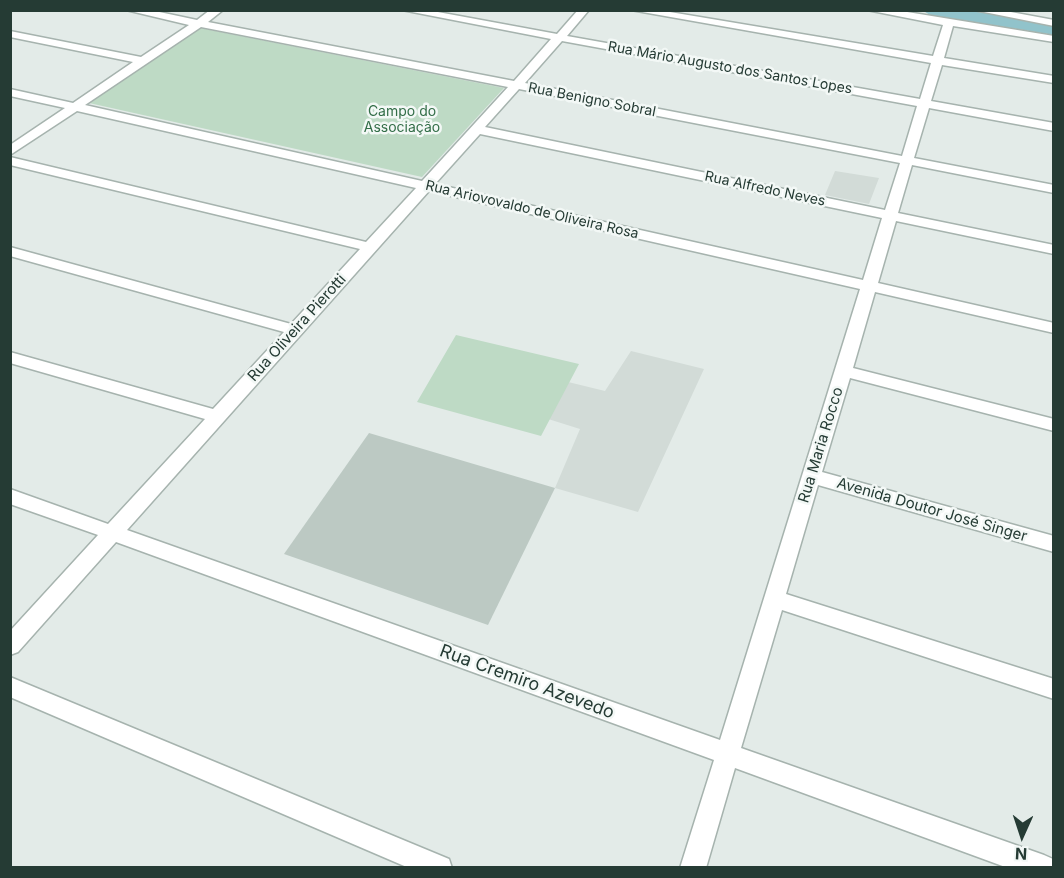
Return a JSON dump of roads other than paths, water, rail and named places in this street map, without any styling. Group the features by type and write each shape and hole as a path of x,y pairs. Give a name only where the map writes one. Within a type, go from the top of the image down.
{"street":[{"name":"Rua Benigno Sobral","path":"131,10 1053,189"},
{"path":"10,151 218,10"},
{"name":"Rua Mário Augusto dos Santos Lopes","path":"407,10 1053,127"},
{"name":"Rua Oliveira Pierotti","path":"10,646 584,10"},
{"path":"636,10 1053,80"},
{"path":"872,10 934,16 949,22 1053,39"},
{"path":"979,10 1053,23"},
{"name":"Rua Maria Rocco","path":"693,867 949,22"},
{"path":"10,34 143,61"},
{"name":"Rua Ariovovaldo de Oliveira Rosa","path":"10,92 1053,328"},
{"name":"Rua Alfredo Neves","path":"476,129 1053,250"},
{"path":"10,161 370,247"},
{"path":"10,251 295,330"},
{"path":"10,357 217,416"},
{"path":"843,371 1053,425"},
{"name":"Avenida Doutor José Singer","path":"811,476 1053,544"},
{"name":"Rua Cremiro Azevedo","path":"10,496 1044,867"},
{"path":"774,599 1053,689"},
{"path":"10,687 440,867"}],"waterway":[{"path":"930,10 1054,30"}],"park label":[{"name":"Campo do Associação","path":"402,120"}]}
